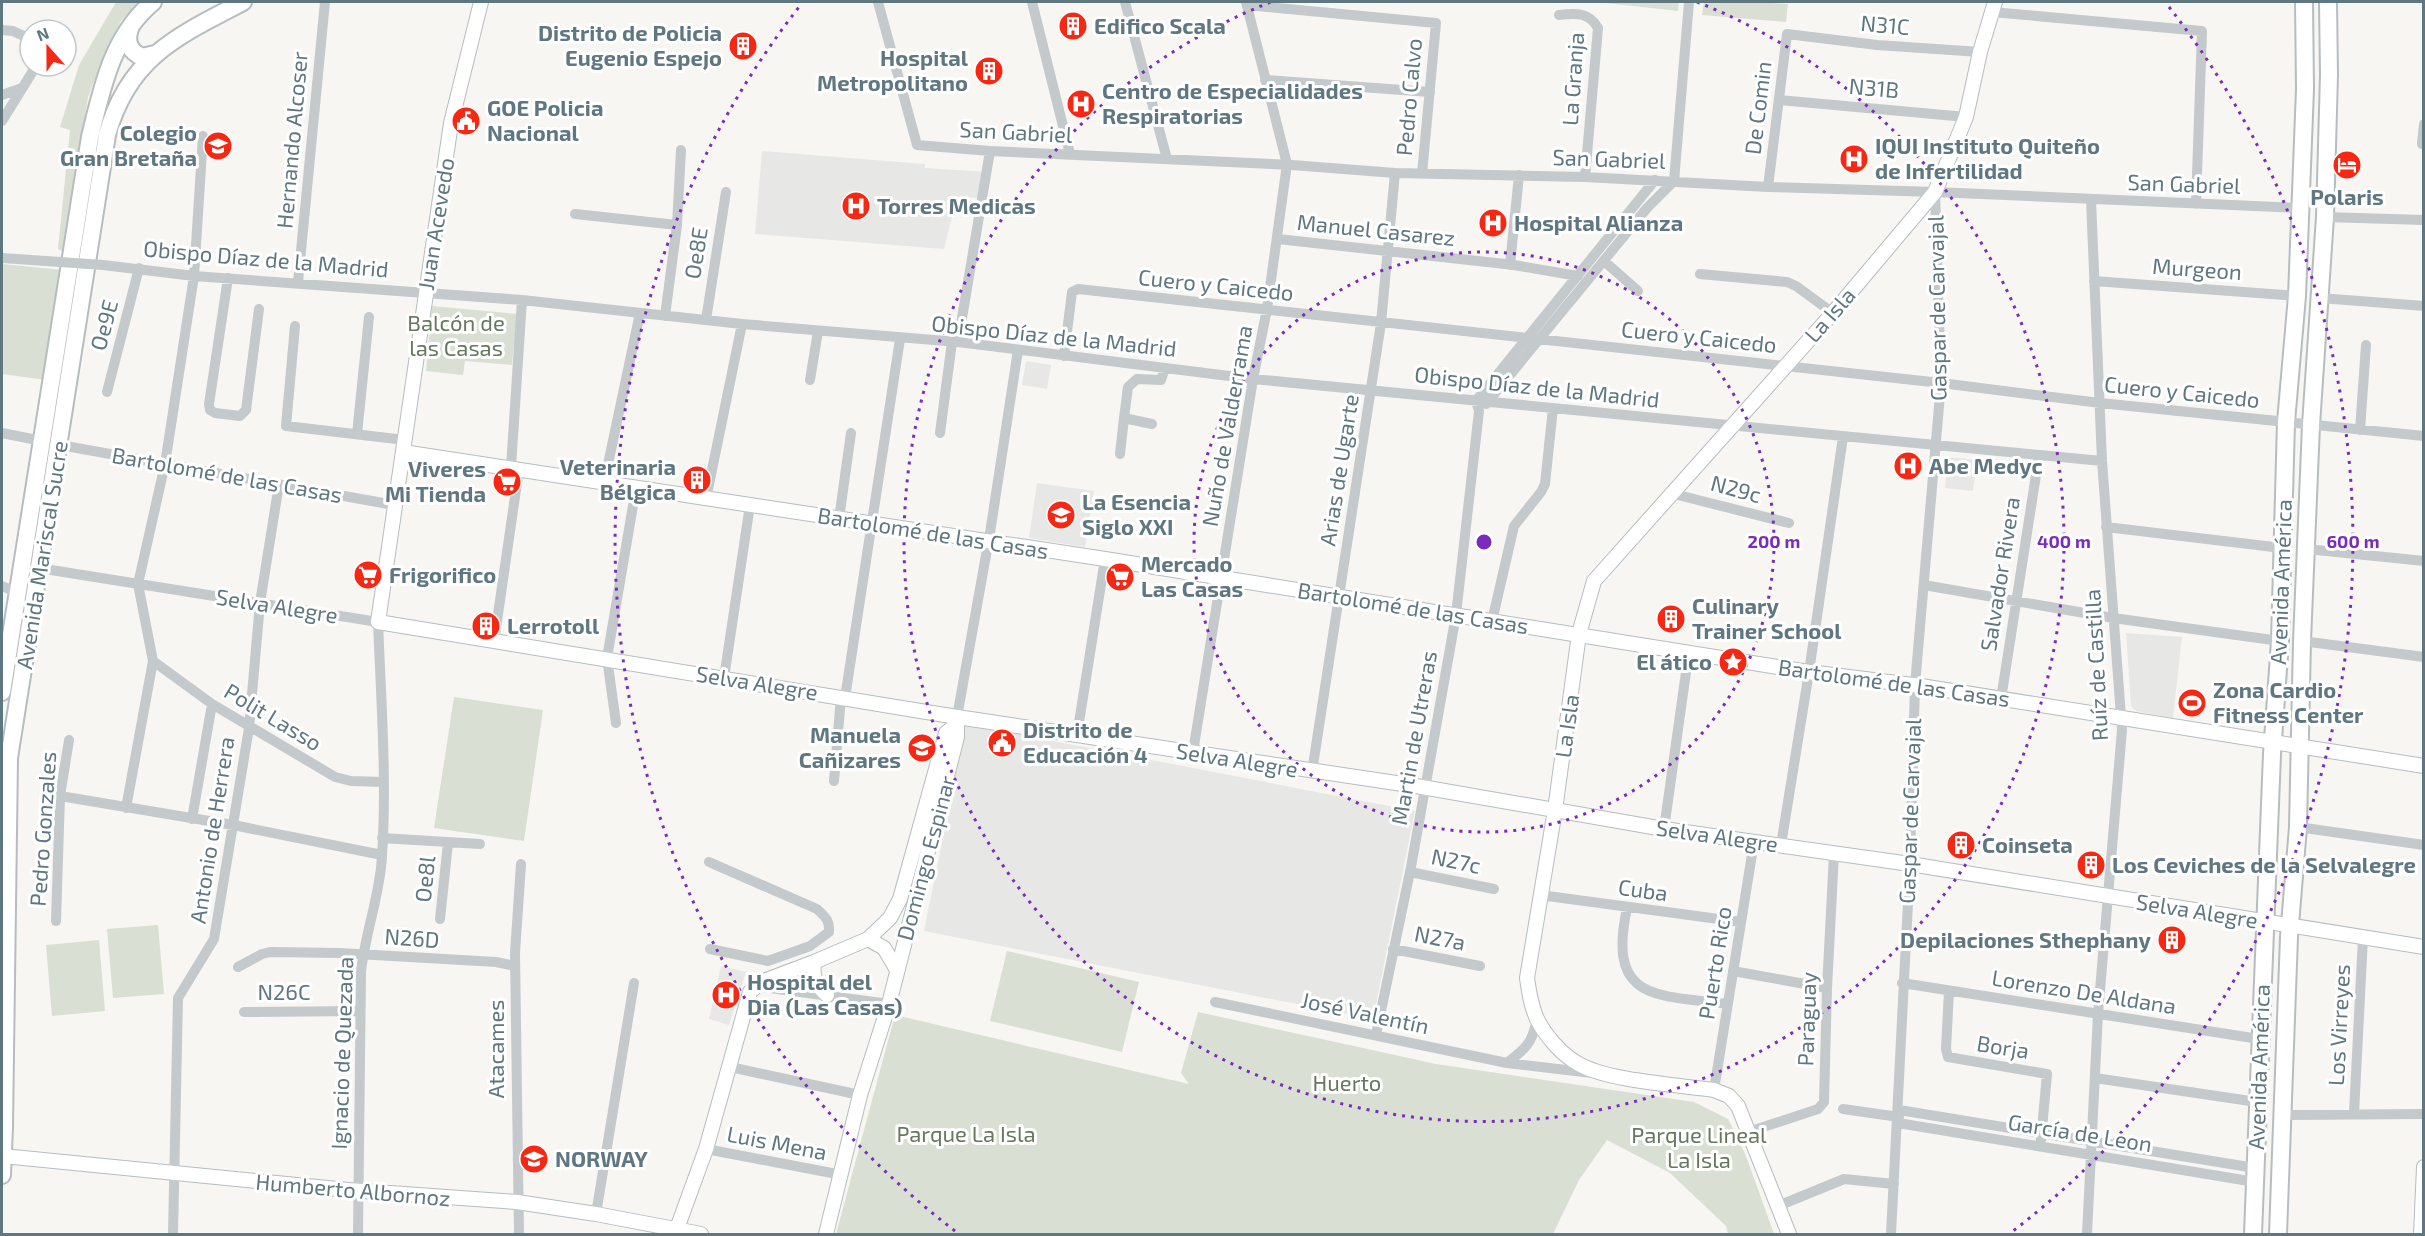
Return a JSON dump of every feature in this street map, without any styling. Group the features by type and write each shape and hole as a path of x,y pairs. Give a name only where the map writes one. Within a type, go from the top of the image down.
{"main road":[{"name":"Avenida Mariscal Sucre","path":"2,692 90,137 103,79 114,54 132,26 153,2"},
{"name":"Avenida Mariscal Sucre","path":"2,1175 9,758 107,135 116,108 129,83 155,54 175,38 243,2"},
{"name":"Avenida América","path":"2253,1234 2272,743 2280,641 2286,422 2297,296 2306,2"},
{"path":"2322,2 2329,75"},
{"name":"Avenida América","path":"2278,1234 2290,927 2298,826 2302,641 2311,425 2325,217 2329,75 2328,2"},
{"path":"132,26 127,40 132,51 142,57 155,54"}],"street":[{"name":"Hernando Alcoser","path":"298,282 325,2"},
{"name":"San Gabriel","path":"879,2 917,145 990,151 1287,164 1395,173 1585,177 1768,187 2300,208"},
{"path":"1032,2 1070,154"},
{"path":"1125,2 1167,159"},
{"path":"1477,405 1489,402 1647,208 1674,181 1689,2"},
{"name":"Juan Acevedo","path":"378,622 451,123 480,3"},
{"name":"Pedro Calvo","path":"1246,3 1436,24 1422,174"},
{"name":"Nuño de Valderrama","path":"1193,752 1253,379 1267,309 1287,164 1246,3"},
{"path":"1994,7 2202,32 2196,204"},
{"name":"Gaspar de Carvajal","path":"1891,1234 1899,1116 1902,983 1910,864 1915,685 1941,382 1935,192 1966,117 1980,52 1994,7"},
{"name":"La Granja","path":"1559,15 1584,14 1593,20 1598,28 1585,177"},
{"path":"2,30 18,33"},
{"name":"N31C","path":"1787,34 1877,45 1980,52"},
{"name":"De Comin","path":"1768,187 1787,34"},
{"path":"2,121 28,78"},
{"path":"1265,80 1430,92"},
{"path":"2,95 22,88"},
{"name":"N31B","path":"1779,100 1966,117"},
{"path":"2422,144 2424,124"},
{"path":"126,808 153,661 138,584 165,464 194,276 203,136"},
{"path":"665,316 677,225 681,150"},
{"path":"940,433 990,151"},
{"name":"Arias de Ugarte","path":"1312,772 1381,323 1395,173"},
{"path":"1510,265 1520,176"},
{"path":"1477,405 1655,180"},
{"name":"Oe8E","path":"706,320 726,192"},
{"name":"La Isla","path":"1789,1234 1738,1106 1729,1096 1714,1090 1613,1076 1578,1064 1556,1046 1537,1019 1531,1003 1527,978 1556,810 1579,634 1594,581 1674,494 1833,313 1935,192"},
{"name":"Ruíz de Castilla","path":"2087,1234 2098,1014 2122,730 2102,461 2091,200"},
{"path":"575,214 677,225"},
{"path":"2325,217 2424,220"},
{"name":"Manuel Casarez","path":"1278,239 1510,265 1578,276"},
{"name":"Obispo Díaz de la Madrid","path":"2,258 139,268 194,276 522,300 742,324 955,342 1253,379 1371,390 1477,405"},
{"path":"1605,261 1638,291"},
{"name":"Oe9E","path":"107,392 139,268"},
{"path":"1700,274 1787,282 1833,313"},
{"path":"228,278 209,404 212,412 236,416 243,414 246,410 259,309"},
{"name":"Murgeon","path":"2094,281 2297,296"},
{"name":"Cuero y Caicedo","path":"1064,356 1072,292 1076,289 1941,382 2100,403 2424,436"},
{"path":"2320,298 2423,306 2424,298"},
{"path":"494,642 515,468 522,300"},
{"path":"604,483 640,314"},
{"path":"357,434 369,317"},
{"path":"706,499 742,324"},
{"path":"295,326 285,425 357,434 404,446"},
{"path":"810,380 818,331"},
{"path":"834,781 843,697 900,339"},
{"path":"2360,430 2366,345"},
{"name":"Domingo Espinar","path":"826,1234 860,1095 890,1004 957,737 956,721 989,541 1018,350"},
{"path":"1120,454 1128,387 1137,379 1161,380 1165,368"},
{"name":"Obispo Díaz de la Madrid","path":"1489,402 2102,461"},
{"name":"Martin de Utreras","path":"1376,1035 1410,872 1456,615 1477,405"},
{"path":"1492,621 1514,526 1545,484 1553,408"},
{"path":"1124,418 1152,424"},
{"path":"2,433 42,441"},
{"path":"839,519 851,433"},
{"path":"1781,845 1843,437"},
{"name":"Bartolomé de las Casas","path":"60,444 394,505"},
{"name":"Bartolomé de las Casas","path":"404,446 604,483 1105,559 1809,672 1915,685 2424,766"},
{"name":"Salvador Rivera","path":"2001,699 2038,456"},
{"path":"260,603 279,484"},
{"path":"616,723 607,658 636,488"},
{"name":"N29c","path":"1674,494 1789,523"},
{"path":"724,678 750,505"},
{"path":"2106,527 2282,548"},
{"path":"2307,549 2424,561"},
{"path":"1077,735 1105,559"},
{"name":"Selva Alegre","path":"51,570 843,697 956,721 1077,735 1193,752 1425,788 1664,829 1910,864 2424,947"},
{"path":"1924,585 2113,618 2280,641"},
{"path":"2,586 18,593"},
{"name":"Antonio de Herrera","path":"173,1234 178,998 214,939 249,728 260,603"},
{"name":"Ignacio de Quezada","path":"358,1234 360,1011 363,954 378,894 382,855 378,622"},
{"path":"2302,641 2424,657"},
{"path":"1664,829 1689,651"},
{"name":"Polit Lasso","path":"153,661 249,728 335,777 351,781 382,782"},
{"path":"192,819 212,704"},
{"name":"Domingo Espinar","path":"754,986 868,939 890,918 900,899 946,733 956,721"},
{"name":"Pedro Gonzales","path":"56,921 60,796 69,740"},
{"path":"60,796 233,825 382,855"},
{"path":"2298,826 2424,845"},
{"path":"382,838 480,844"},
{"name":"Puerto Rico","path":"1714,1090 1754,842"},
{"name":"Oe8l","path":"440,920 448,843"},
{"name":"Paraguay","path":"1748,1132 1823,1105 1834,854"},
{"path":"709,862 817,909 828,919 829,932 810,946 764,961 710,949"},
{"name":"Atacames","path":"519,1234 515,966 521,864"},
{"name":"N27c","path":"1410,872 1494,889"},
{"name":"Cuba","path":"1540,895 1741,922"},
{"path":"1627,908 1621,947 1625,969 1640,987 1659,994 1728,1004"},
{"name":"Los Virreyes","path":"2354,1113 2362,938"},
{"path":"868,939 884,948 897,970"},
{"path":"810,946 814,962 814,979 827,995"},
{"name":"N27a","path":"1393,949 1480,966"},
{"name":"N26D","path":"238,967 270,952 363,954 496,962 515,966"},
{"path":"1733,971 1827,988"},
{"path":"596,1214 634,983"},
{"name":"Lorenzo De Aldana","path":"1902,983 2259,1039"},
{"path":"676,1232 706,1149 750,992 754,986 890,1004"},
{"name":"Borja","path":"1949,991 1946,1049 1948,1057 2047,1074 2041,1146"},
{"name":"José Valentín","path":"1215,1002 1507,1063 1613,1076"},
{"name":"N26C","path":"244,1012 360,1011"},
{"path":"1507,1063 1523,1051 1534,1038 1537,1019"},
{"path":"730,1066 860,1095"},
{"path":"2095,1078 2257,1102"},
{"path":"1843,1109 1899,1116"},
{"path":"2281,1115 2424,1114"},
{"name":"García de Leon","path":"1899,1116 2042,1133 2255,1175"},
{"name":"García de Leon","path":"1899,1116 2041,1146 2255,1175"},
{"name":"Luis Mena","path":"706,1149 842,1175"},
{"name":"Humberto Albornoz","path":"3,1156 358,1191 517,1202 596,1214 676,1232 701,1234"},
{"path":"2421,1234 2424,1167"},
{"path":"1778,1206 1844,1179 1894,1184"}],"shaded area":[{"name":"Torres Medicas","path":"762,151 925,164 925,168 988,172 981,198 957,197 944,249 755,234"},
{"path":"1026,361 1051,365 1047,389 1022,385"},
{"path":"1948,457 1977,460 1973,491 1945,488"},
{"name":"La Esencia Siglo XXI","path":"1037,483 1094,491 1085,547 1029,538"},
{"path":"2126,633 2182,637 2173,718 2136,711 2131,706"},
{"path":"966,724 1415,811 1373,1019 924,931"},
{"name":"Hospital del Dia (Las Casas)","path":"721,966 746,972 729,1025 709,1019"}],"green space":[{"path":"116,2 139,2 121,21 108,45 88,97 65,252 58,249 70,130 60,127 75,78 78,78 79,65"},
{"path":"1597,2 1679,2 1678,11"},
{"path":"1704,2 1788,4 1786,22 1702,15"},
{"path":"2,264 63,270 46,380 2,374"},
{"name":"Balcón de las Casas","path":"432,306 517,314 512,365 465,361 463,375 426,371"},
{"path":"454,697 543,710 524,841 434,828"},
{"path":"158,925 164,994 113,998 107,929"},
{"path":"99,940 105,1011 52,1016 46,945"},
{"path":"1007,951 1139,982 1122,1052 990,1021"},
{"name":"Parque La Isla","path":"1198,1012 1436,1064 1694,1102 1728,1119 1746,1156 1774,1234 1728,1234 1726,1226 1670,1173 1607,1140 1579,1180 1553,1234 836,1234 895,1015 1189,1084 1181,1073"}],"place":[{"name":"Edifico Scala","path":"1073,26"},
{"name":"Distrito de Policia Eugenio Espejo","path":"743,46"},
{"name":"Hospital Metropolitano","path":"989,71"},
{"name":"Centro de Especialidades Respiratorias","path":"1081,104"},
{"name":"GOE Policia Nacional","path":"466,121"},
{"name":"Colegio Gran Bretaña","path":"218,146"},
{"name":"IQUI Instituto Quiteño de Infertilidad","path":"1854,159"},
{"name":"Polaris","path":"2347,165"},
{"name":"Torres Medicas","path":"856,206"},
{"name":"Hospital Alianza","path":"1493,223"},
{"name":"Abe Medyc","path":"1908,466"},
{"name":"Veterinaria Bélgica","path":"697,480"},
{"name":"Viveres Mi Tienda","path":"507,482"},
{"name":"La Esencia Siglo XXI","path":"1061,515"},
{"name":"Frigorifico","path":"368,575"},
{"name":"Mercado Las Casas","path":"1120,577"},
{"name":"Culinary Trainer School","path":"1671,619"},
{"name":"Lerrotoll","path":"486,626"},
{"name":"El ático","path":"1733,662"},
{"name":"Zona Cardio Fitness Center","path":"2192,703"},
{"name":"Distrito de Educación 4","path":"1002,743"},
{"name":"Manuela Cañizares","path":"922,748"},
{"name":"Coinseta","path":"1961,845"},
{"name":"Los Ceviches de la Selvalegre","path":"2091,865"},
{"name":"Depilaciones Sthephany","path":"2172,940"},
{"name":"Hospital del Dia (Las Casas)","path":"726,995"},
{"name":"NORWAY","path":"534,1159"}],"park label":[{"name":"Huerto","path":"1347,1083"},
{"name":"Parque Lineal La Isla","path":"1699,1148"}]}
